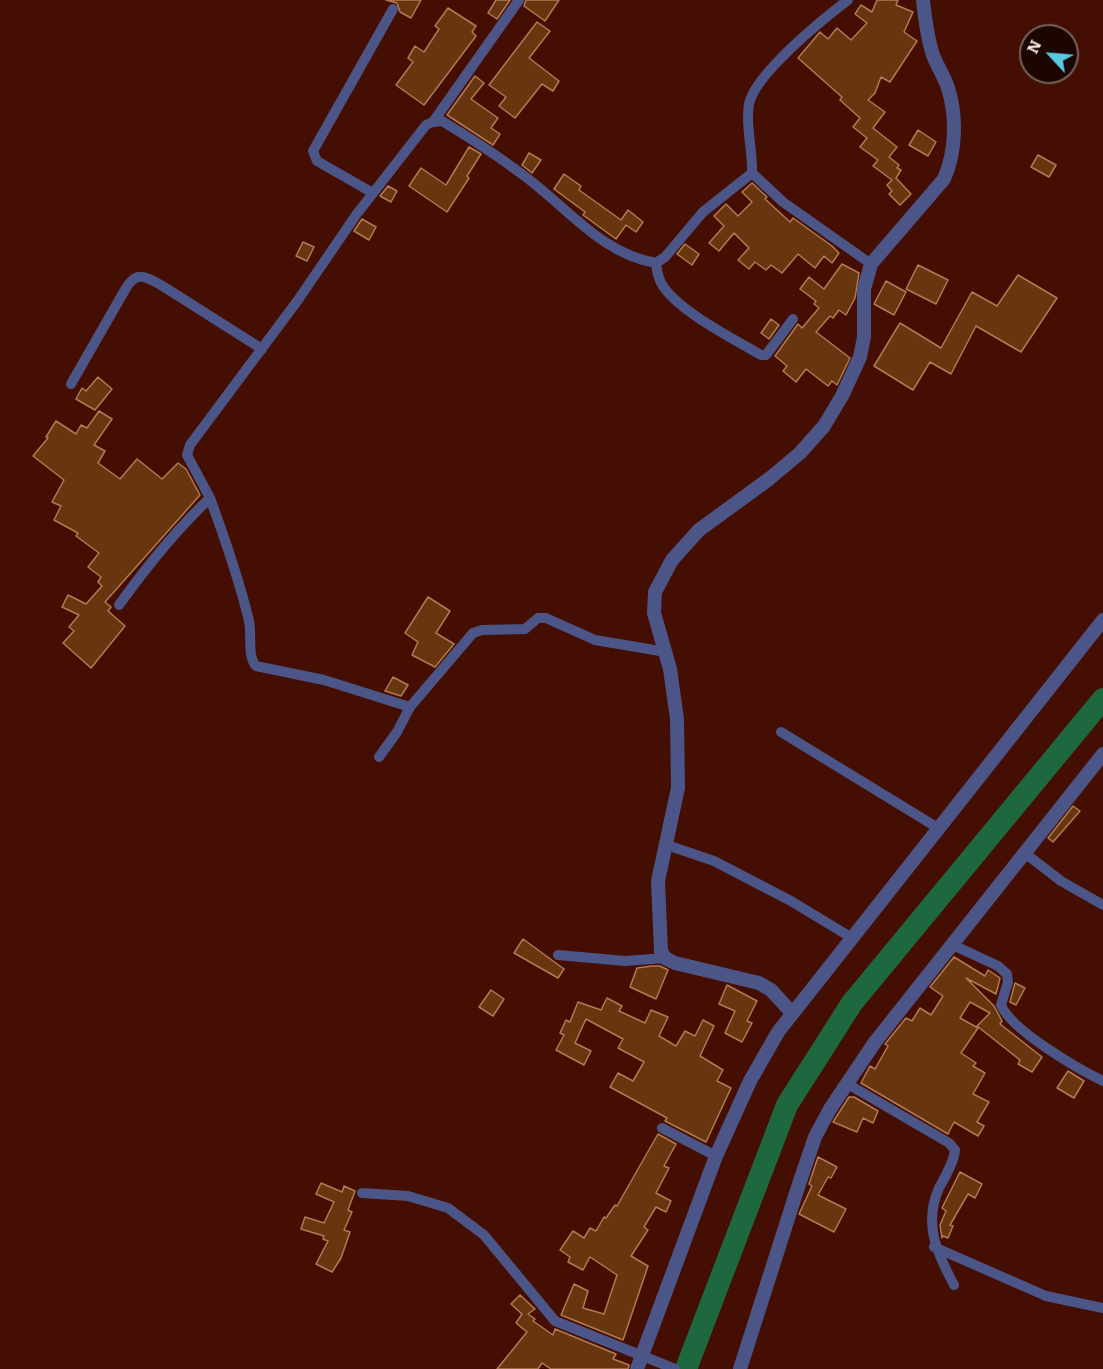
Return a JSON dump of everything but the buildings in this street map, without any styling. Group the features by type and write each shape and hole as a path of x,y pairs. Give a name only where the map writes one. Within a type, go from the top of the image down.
{"street":[{"path":"410,706 324,680 254,665 250,625 232,557 210,498 187,454 373,193 419,132 433,122 519,0"},
{"path":"848,0 789,51 752,96 749,110 752,173 783,202 871,264"},
{"path":"665,958 660,943 657,902 664,844 678,788 677,719 666,652 653,601 661,578 699,530 800,453 824,426 842,396 860,357 864,337 864,289 871,264 944,179 953,150 950,98 928,38 923,0"},
{"path":"373,193 317,161 313,151 393,9"},
{"path":"433,122 442,122 502,159 598,237 628,256 656,263 665,257 703,212 752,173"},
{"path":"656,263 661,284 676,299 714,328 763,356 793,319"},
{"path":"72,384 131,279 139,276 146,276 262,349"},
{"path":"119,605 155,555 186,519 210,498"},
{"path":"379,757 397,732 410,706 473,633 482,630 522,630 538,618 546,618 595,640 666,652"},
{"path":"641,1361 716,1156 750,1081 792,1013 1103,620"},
{"path":"781,732 938,828"},
{"path":"740,1369 815,1137 846,1083 1103,754"},
{"path":"664,844 714,861 791,900 852,938"},
{"path":"1026,854 1060,881 1103,905"},
{"path":"953,945 998,966 1007,974 1008,982 1001,1005 1013,1022 1058,1054 1103,1080"},
{"path":"558,955 625,961 665,958 675,963 759,983 771,990 792,1013"},
{"path":"846,1083 955,1150 933,1206 932,1232 934,1246 954,1285"},
{"path":"662,1128 716,1156"},
{"path":"362,1193 416,1197 448,1208 484,1235 550,1317 641,1361 675,1369"},
{"path":"934,1246 1046,1296 1103,1308"}],"waterway":[{"path":"686,1369 787,1105 852,1003 1103,699"}]}
